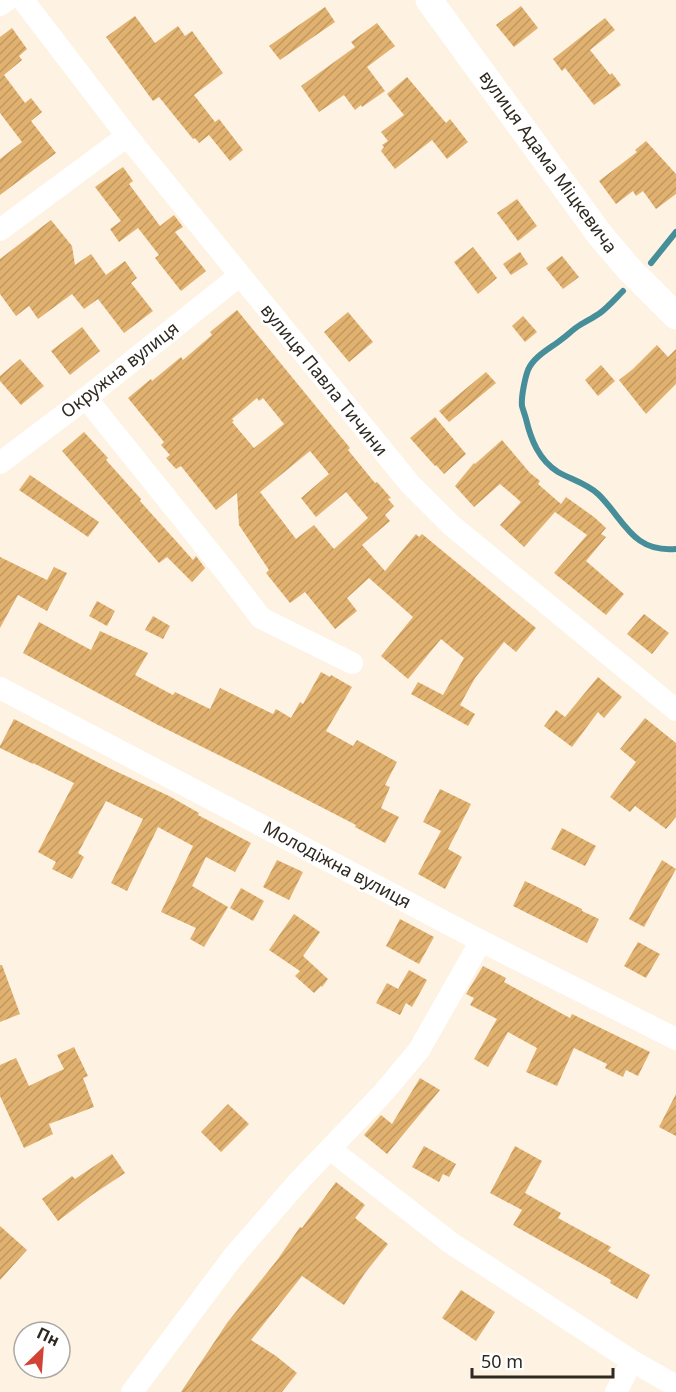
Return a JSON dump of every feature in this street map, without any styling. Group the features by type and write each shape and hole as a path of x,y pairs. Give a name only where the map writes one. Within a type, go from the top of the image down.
{"street":[{"path":"0,6 7,0"},
{"name":"вулиця Павла Тичини","path":"23,0 239,276 410,484 451,525 676,710"},
{"name":"вулиця Адама Міцкевича","path":"429,0 610,248 676,316"},
{"path":"0,230 128,136"},
{"name":"Окружна вулиця","path":"0,463 86,398 239,276"},
{"path":"86,398 261,618 352,663"},
{"name":"Молодіжна вулиця","path":"0,688 481,941 676,1039"},
{"path":"132,1392 233,1257 299,1181 384,1092 419,1050 481,941"},
{"path":"330,1149 451,1243 632,1361 676,1386"},
{"path":"616,1392 632,1361"}],"building":[{"path":"521,6 538,28 514,47 496,25"},
{"path":"325,7 335,22 280,60 269,46"},
{"path":"135,16 155,43 178,26 185,36 192,31 223,73 194,95 215,122 219,119 243,150 230,161 209,135 199,143 195,138 193,139 159,97 153,101 106,37"},
{"path":"605,18 615,30 590,50 621,85 594,105 565,68 562,71 553,59"},
{"path":"377,23 395,46 367,67 385,91 355,110 344,95 319,112 301,86 355,47 351,42"},
{"path":"12,28 27,49 19,56 22,60 4,75 25,103 31,98 42,112 31,121 56,153 0,195 0,159 22,142 0,113 0,37"},
{"path":"407,77 446,123 450,119 468,142 447,159 432,140 395,169 381,151 384,147 382,145 388,141 381,132 404,115 387,94"},
{"path":"646,141 676,174 676,194 656,209 643,191 636,196 633,191 616,204 599,181 637,152 635,150"},
{"path":"123,167 133,181 129,184 160,226 174,215 183,227 175,232 206,271 181,291 155,258 159,255 138,228 119,242 110,229 121,221 95,187"},
{"path":"517,199 537,226 518,241 497,213"},
{"path":"51,220 72,246 75,265 91,254 106,275 125,261 137,278 131,283 153,311 124,333 98,299 84,309 72,294 38,319 29,306 16,316 0,294 0,259"},
{"path":"473,247 497,278 478,294 454,262"},
{"path":"520,252 528,264 511,275 503,264"},
{"path":"562,256 579,277 563,289 546,268"},
{"path":"237,310 350,448 348,450 375,483 377,482 391,498 388,499 394,506 385,515 390,521 362,545 385,571 416,534 419,537 422,534 536,628 516,652 504,642 475,678 460,705 475,714 468,726 411,694 418,682 443,695 464,658 441,639 408,679 381,656 413,617 369,578 347,598 357,611 335,629 305,592 290,603 266,573 269,570 239,525 237,493 216,510 181,466 176,469 166,458 170,455 161,445 164,442 128,398 181,357 183,360 212,335 210,332","holes":["257,398 259,401 263,398 284,424 254,448 232,422 234,421 232,419","310,451 329,474 301,498 316,517 346,492 368,518 334,549 314,525 296,539 260,492"]},
{"path":"348,312 373,342 349,362 324,332"},
{"path":"523,316 537,332 525,342 512,326"},
{"path":"82,327 100,351 70,375 51,351"},
{"path":"657,345 668,357 676,349 676,384 646,414 619,380"},
{"path":"20,359 44,386 21,405 0,381 0,376"},
{"path":"601,365 615,381 598,396 585,380"},
{"path":"486,372 496,383 449,422 439,411"},
{"path":"435,417 466,454 444,474 410,438"},
{"path":"84,432 108,458 106,460 141,499 140,501 193,560 196,556 205,568 192,582 167,557 159,563 62,451"},
{"path":"502,440 530,473 540,481 538,484 561,504 566,497 606,528 601,534 606,537 586,561 624,594 606,615 554,573 587,535 555,512 524,547 500,525 521,502 500,484 474,507 455,486 474,463"},
{"path":"30,475 99,522 88,537 19,490"},
{"path":"0,557 47,580 54,567 67,573 47,611 18,595 0,628"},
{"path":"97,601 115,611 107,626 89,616"},
{"path":"644,614 669,633 652,654 627,634"},
{"path":"153,616 170,626 163,639 145,630"},
{"path":"39,622 91,650 100,631 148,653 135,675 173,695 175,692 210,709 220,688 273,714 276,709 291,718 300,702 303,704 321,672 352,687 326,731 353,746 357,740 397,762 385,785 390,787 381,808 399,817 385,843 355,827 356,825 158,725 23,653"},
{"path":"598,677 622,697 604,718 598,712 572,747 544,726 556,710 565,717"},
{"path":"645,718 676,743 676,817 666,829 635,806 630,812 610,797 636,762 620,749"},
{"path":"14,719 169,796 199,813 198,815 251,843 235,872 206,857 192,886 228,907 204,947 190,939 196,928 161,912 193,846 158,827 127,891 111,883 143,819 106,801 78,853 84,857 72,879 52,869 56,862 38,852 74,783 0,748"},
{"path":"440,789 471,804 448,849 462,857 445,889 418,874 441,831 423,822"},
{"path":"562,828 596,846 585,866 551,849"},
{"path":"277,860 303,872 289,900 263,887"},
{"path":"662,860 676,869 644,927 629,919"},
{"path":"525,881 599,919 587,943 513,906"},
{"path":"241,888 264,901 253,921 230,908"},
{"path":"294,914 320,932 303,956 328,979 314,993 295,976 300,971 269,950"},
{"path":"400,919 434,937 419,964 386,946"},
{"path":"638,942 660,954 646,978 624,966"},
{"path":"0,965 2,965 20,1014 0,1022"},
{"path":"483,966 506,978 504,982 570,1018 572,1014 650,1052 638,1076 626,1070 623,1077 605,1068 607,1064 574,1048 557,1086 526,1072 537,1048 508,1032 488,1067 474,1059 497,1019 470,1005 474,998 466,994"},
{"path":"409,970 427,980 412,1007 406,1003 400,1015 376,1003 387,983 398,989"},
{"path":"74,1047 88,1076 83,1078 94,1107 49,1124 53,1134 24,1148 0,1096 0,1065 16,1058 29,1086 64,1069 57,1055"},
{"path":"420,1078 440,1090 387,1154 364,1135 381,1115 392,1124"},
{"path":"676,1094 676,1136 659,1127"},
{"path":"228,1104 249,1124 221,1152 201,1132"},
{"path":"424,1146 456,1164 449,1177 443,1174 439,1182 412,1167"},
{"path":"515,1146 542,1161 525,1193 561,1213 558,1218 611,1247 608,1251 650,1275 637,1299 610,1283 611,1280 513,1225 522,1210 490,1193"},
{"path":"112,1154 125,1173 58,1221 42,1199 72,1176 75,1179"},
{"path":"336,1182 365,1205 355,1218 388,1244 344,1305 302,1276 251,1340 297,1373 282,1392 181,1392 227,1323"},
{"path":"0,1226 27,1250 0,1280"},
{"path":"461,1290 495,1312 476,1341 442,1318"}],"waterway":[{"path":"651,263 676,232"},
{"path":"623,291 609,306 577,327 534,361 528,370 522,406 533,442 551,467 598,494 639,540 661,549 676,549"}]}
